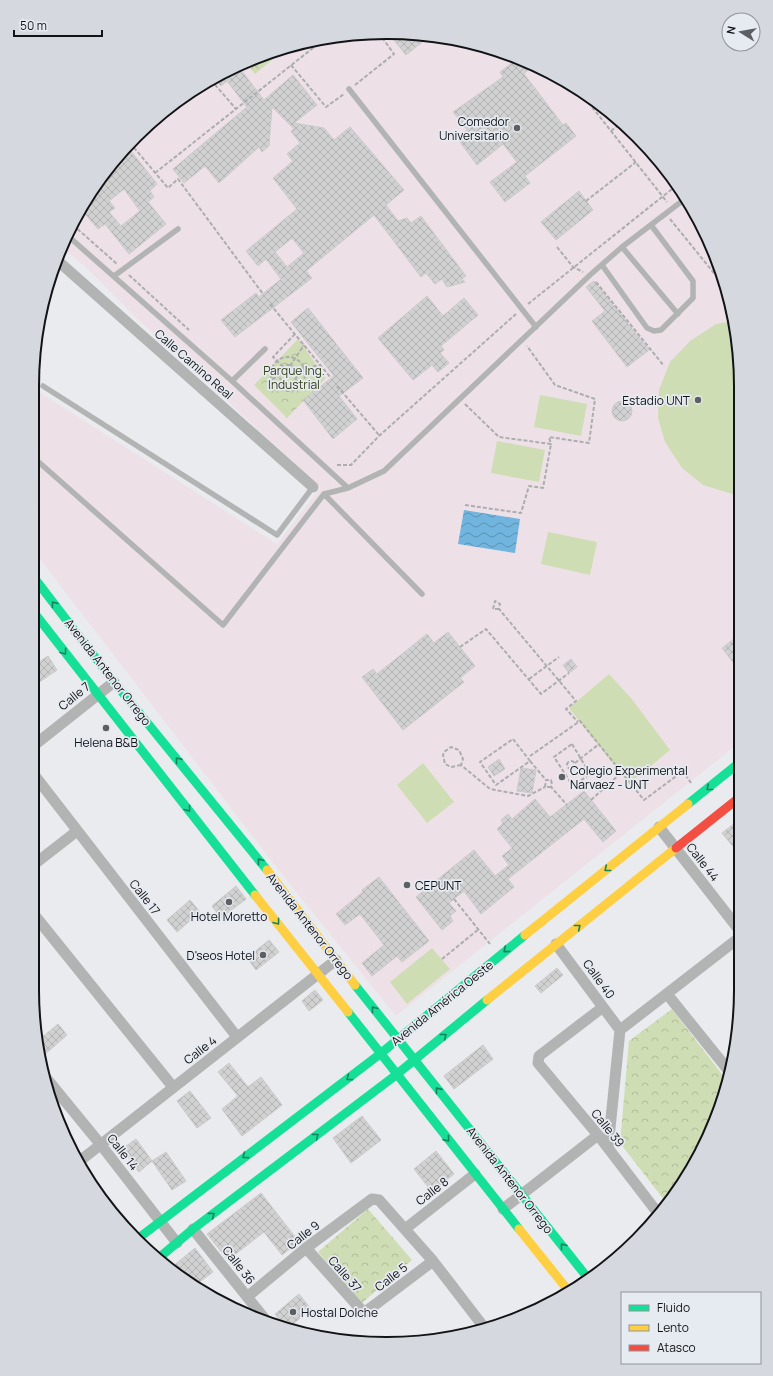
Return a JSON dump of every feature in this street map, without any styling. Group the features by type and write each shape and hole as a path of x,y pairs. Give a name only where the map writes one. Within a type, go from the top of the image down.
{"street":[{"name":"Calle Camino Real","path":"61,264 314,487"},
{"name":"Avenida Antenor Orrego","path":"39,584 114,682 260,861 397,1040 585,1274"},
{"name":"Avenida Antenor Orrego","path":"39,619 97,695 565,1287"},
{"name":"Calle 7","path":"39,741 114,682"},
{"name":"Avenida América Oeste","path":"142,1236 380,1054 734,767"},
{"name":"Calle 17","path":"39,781 237,1037"},
{"path":"162,1255 396,1075 675,848 734,803"},
{"name":"Calle 44","path":"659,827 734,923"},
{"path":"39,861 77,831"},
{"path":"39,921 174,1087"},
{"path":"608,1148 620,1030 734,942"},
{"name":"Calle 40","path":"556,944 620,1030"},
{"name":"Calle 4","path":"83,1158 336,960"},
{"path":"667,994 725,1066"},
{"name":"Calle 39","path":"603,1007 539,1056 538,1063 598,1135 655,1210"},
{"name":"Calle 14","path":"53,1086 101,1145 177,1243"},
{"path":"434,1123 452,1107"},
{"path":"503,1209 598,1135"},
{"name":"Calle 8","path":"405,1228 475,1174"},
{"name":"Calle 9","path":"247,1297 306,1248 372,1199 378,1200 405,1228"},
{"path":"405,1228 433,1261 478,1324"},
{"name":"Calle 36","path":"194,1229 260,1313"},
{"name":"Calle 37","path":"306,1248 361,1312 366,1313"},
{"name":"Calle 5","path":"366,1313 433,1261"}],"lane":[{"path":"349,89 536,327"},
{"path":"39,461 223,625 324,494 348,488 384,470 590,275 681,202"},
{"path":"602,265 647,328 654,331 661,330 693,298 693,281 651,225"},
{"path":"114,276 178,229"},
{"path":"72,239 232,381 348,488"},
{"path":"622,248 678,314"},
{"path":"232,381 265,349"},
{"path":"43,386 278,535 314,487"},
{"path":"324,494 422,594"}],"path":[{"path":"292,65 326,107 394,54 383,39"},
{"path":"155,173 313,47"},
{"path":"216,85 236,109"},
{"path":"592,106 672,209"},
{"path":"611,131 617,126"},
{"path":"134,148 168,188 178,179 263,294"},
{"path":"586,201 636,162"},
{"path":"334,465 351,465 380,435 522,309 672,189"},
{"path":"666,214 716,276"},
{"path":"77,229 192,332"},
{"path":"557,247 574,267 590,275 664,366"},
{"path":"270,304 331,378"},
{"path":"295,334 273,357 277,362 283,367 290,366 304,345"},
{"path":"465,505 521,513 528,486 543,488 551,444 549,437 589,443 595,399 555,385 523,340"},
{"path":"285,358 295,359 304,368 305,377 301,386 294,391 280,390 272,379 272,370 277,362 285,358"},
{"path":"295,370 320,365"},
{"path":"290,366 295,370"},
{"path":"283,367 280,376 283,381 290,383 295,379"},
{"path":"295,370 295,379 306,391"},
{"path":"272,379 280,376"},
{"path":"280,390 283,381"},
{"path":"337,386 380,435"},
{"path":"460,399 499,437 551,444"},
{"path":"499,609 493,609 495,602 500,604 499,609 576,701 566,709 578,722 580,721 644,800 683,771 701,794"},
{"path":"460,647 486,629 541,694 569,673"},
{"path":"529,679 559,657"},
{"path":"530,756 578,722"},
{"path":"530,761 496,785 480,762 513,739 546,780 551,780 551,787"},
{"path":"572,744 581,758 590,774 573,786 554,757 572,744"},
{"path":"575,763 599,744"},
{"path":"453,747 461,752 463,758 461,765 451,767 445,764 443,756 447,749 453,747"},
{"path":"461,765 490,789 528,796 545,786 551,787 566,805"},
{"path":"591,800 621,773"},
{"path":"545,786 544,784 546,780"},
{"path":"454,899 500,956"},
{"path":"442,959 479,930"}],"shaded area":[{"path":"386,39 432,42 498,57 540,75 580,98 616,125 648,157 675,193 708,254 716,275 727,319 733,364 734,747 396,1016 277,868 39,558 39,392 277,544 321,487 134,316 92,273 66,251 98,193 125,157 157,125 193,98 213,86 254,65 275,57 341,42"}],"green space":[{"path":"276,57 255,74 249,67"},
{"name":"Estadio UNT","path":"728,322 731,341 734,386 734,494 703,485 682,468 665,442 658,418 659,390 670,362 690,341 716,324"},
{"name":"Parque Ing. Industrial","path":"298,339 326,378 287,418 254,385"},
{"path":"540,395 587,404 581,436 534,427"},
{"path":"497,441 545,450 539,482 491,473"},
{"path":"548,532 597,542 590,575 541,564"},
{"path":"609,674 631,698 670,750 629,784 569,708"},
{"path":"423,763 454,802 427,823 397,785"},
{"path":"432,948 450,969 407,1004 390,982"},
{"path":"672,1009 723,1075 716,1101 698,1143 675,1183 663,1199 620,1143 629,1041"},
{"path":"368,1209 412,1260 362,1303 318,1252"}],"water":[{"path":"464,510 520,519 515,553 458,544"}],"building":[{"path":"393,39 423,41 406,55"},
{"name":"Comedor Universitario","path":"512,62 527,69 528,70 524,74 563,125 566,123 576,136 525,176 530,183 505,202 490,182 517,162 503,144 477,165 457,138 467,130 453,112 503,77 500,72"},
{"path":"242,71 264,100 293,75 317,105 294,123 324,128 334,140 350,127 404,190 386,205 398,221 407,218 411,223 421,216 466,276 462,279 465,282 447,287 442,279 435,284 426,273 421,277 374,215 306,271 312,278 235,337 221,320 256,293 259,297 281,279 266,259 258,266 246,251 297,209 273,178 293,161 287,154 300,143 291,131 294,129 272,107 269,146 262,152 259,147 219,183 205,166 184,183 173,169 247,107 227,81 221,86 218,83","holes":["292,238 304,253 287,267 275,252"]},
{"path":"131,151 157,184 150,191 154,197 148,202 166,224 129,254 105,224 98,229 85,214 111,175","holes":["124,189 140,211 121,226 109,212 115,208 109,201"]},
{"path":"579,191 593,210 556,240 541,222"},
{"path":"594,281 649,350 627,367 592,321 605,311 586,287"},
{"path":"427,296 443,316 464,298 478,315 441,346 444,350 440,353 449,363 438,372 432,365 413,380 378,338"},
{"path":"308,308 363,378 339,396 357,419 333,439 303,400 334,376 291,322"},
{"path":"622,401 629,404 632,411 629,418 622,421 615,418 612,411 615,404"},
{"path":"448,632 475,666 460,678 464,682 403,730 362,677 373,669 377,674 427,634 434,643"},
{"path":"734,639 734,664 722,648"},
{"path":"48,656 57,670 39,682 39,662"},
{"path":"571,659 577,667 569,673 563,665"},
{"path":"499,759 505,769 494,776 488,767"},
{"path":"521,768 536,770 532,793 517,791"},
{"path":"584,791 616,831 603,842 584,819 508,879 514,887 481,914 464,891 449,903 456,911 450,916 453,921 442,930 416,897 474,850 495,876 509,865 502,856 512,848 497,829 503,823 501,820 508,814 512,819 535,799 550,817"},
{"path":"734,824 734,848 722,833"},
{"path":"379,877 429,941 402,962 397,956 372,976 362,963 384,945 360,914 345,925 336,914 363,892 362,890"},
{"name":"Hotel Moretto","path":"236,886 246,899 221,918 212,906"},
{"path":"190,900 200,912 177,932 167,920"},
{"name":"D'seos Hotel","path":"269,940 279,952 256,970 247,958"},
{"path":"557,968 563,975 541,993 535,986"},
{"path":"315,990 323,1000 309,1011 302,1001"},
{"path":"58,1024 67,1035 45,1054 42,1037"},
{"path":"483,1045 493,1059 454,1089 444,1076"},
{"path":"229,1063 248,1087 261,1077 282,1105 242,1136 222,1109 238,1096 218,1072"},
{"path":"190,1091 211,1118 197,1128 177,1101"},
{"path":"362,1116 381,1140 351,1163 333,1138"},
{"path":"136,1139 152,1161 139,1172 122,1149"},
{"path":"436,1151 454,1174 432,1192 414,1169"},
{"path":"166,1152 186,1181 172,1190 152,1161"},
{"path":"261,1193 299,1242 282,1255 264,1232 228,1260 207,1234"},
{"path":"195,1248 213,1272 200,1282 175,1265"},
{"name":"Hostal Dolche","path":"299,1294 311,1309 293,1324 280,1320 275,1314"}],"traffic: fast":[{"path":"39,584 114,682 267,870"},
{"path":"39,619 255,895"},
{"path":"688,804 734,767"},
{"path":"142,1236 380,1054 525,935"},
{"path":"355,985 585,1274"},
{"path":"162,1255 193,1229 396,1075 487,1000"},
{"path":"348,1012 519,1229"}],"traffic: slow":[{"path":"525,935 688,804"},
{"path":"487,1000 676,848"},
{"path":"267,870 355,985"},
{"path":"255,895 348,1012"},
{"path":"519,1229 565,1287"}],"traffic: jam":[{"path":"676,848 734,802"}],"place":[{"name":"Comedor Universitario","path":"517,128"},
{"name":"Estadio UNT","path":"698,400"},
{"name":"Helena B&B","path":"106,728"},
{"name":"Colegio Experimental Narvaez - UNT","path":"562,777"},
{"name":"CEPUNT","path":"407,885"},
{"name":"Hotel Moretto","path":"229,902"},
{"name":"D'seos Hotel","path":"263,955"},
{"name":"Hostal Dolche","path":"293,1312"}]}
